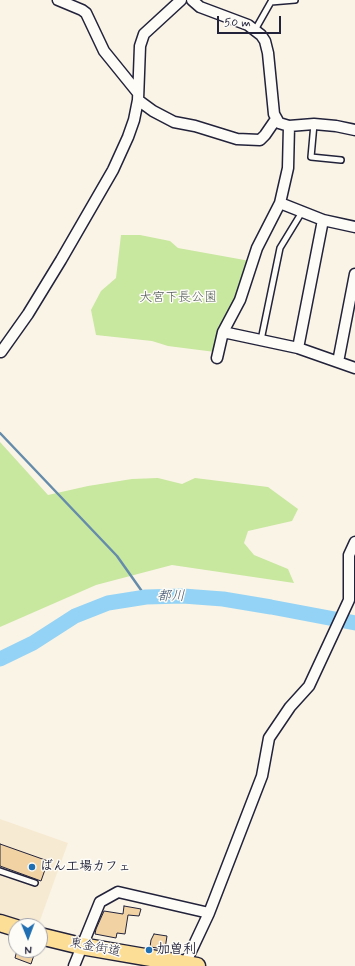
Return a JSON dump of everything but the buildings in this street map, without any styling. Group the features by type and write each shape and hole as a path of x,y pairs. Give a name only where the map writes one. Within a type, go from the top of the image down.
{"highway":[{"name":"東金街道","path":"48,938 82,946 191,965"}],"street":[{"path":"58,0 86,13 104,51 138,96 153,111 174,122 195,126 237,139 260,140 276,119"},
{"path":"0,352 28,314 57,267 113,170 128,137 134,120 138,96 140,46 144,34 181,0"},
{"path":"192,0 200,7 248,25 261,35 265,41 268,53 273,108 276,119 283,125 314,124 336,126 355,130"},
{"path":"218,358 223,332 240,300 257,248 280,203 288,168 289,126"},
{"path":"280,203 323,220 355,227"},
{"path":"298,348 323,220"},
{"path":"338,362 355,274"},
{"path":"223,332 298,348 355,368"},
{"path":"191,965 209,913 262,776 269,738 290,706 309,686 349,600 348,555 355,542"},
{"path":"74,966 100,902 118,892 209,913"}],"lane":[{"path":"255,30 272,1 295,0"},
{"path":"314,124 311,157 341,160"},
{"path":"261,340 280,248 302,212"},
{"path":"0,871 35,883"}],"shaded area":[{"path":"0,819 68,843 41,918 8,918 8,920 0,917"}],"green space":[{"name":"大宮下長公園","path":"121,235 140,235 170,241 178,248 250,261 239,296 220,325 215,352 168,346 152,341 96,335 91,310 101,291 116,278"},
{"path":"0,442 48,495 88,486 132,479 158,478 182,484 195,478 268,487 298,509 292,521 248,531 244,543 254,555 288,569 294,583 172,565 96,585 0,627"}],"waterway":[{"path":"0,433 117,556 146,597"},
{"name":"都川","path":"0,659 33,643 75,616 108,603 146,597 183,596 223,599 355,623"}],"place":[{"name":"ばん工場カフェ","path":"32,867"},
{"name":"加曽利","path":"149,950"}]}
